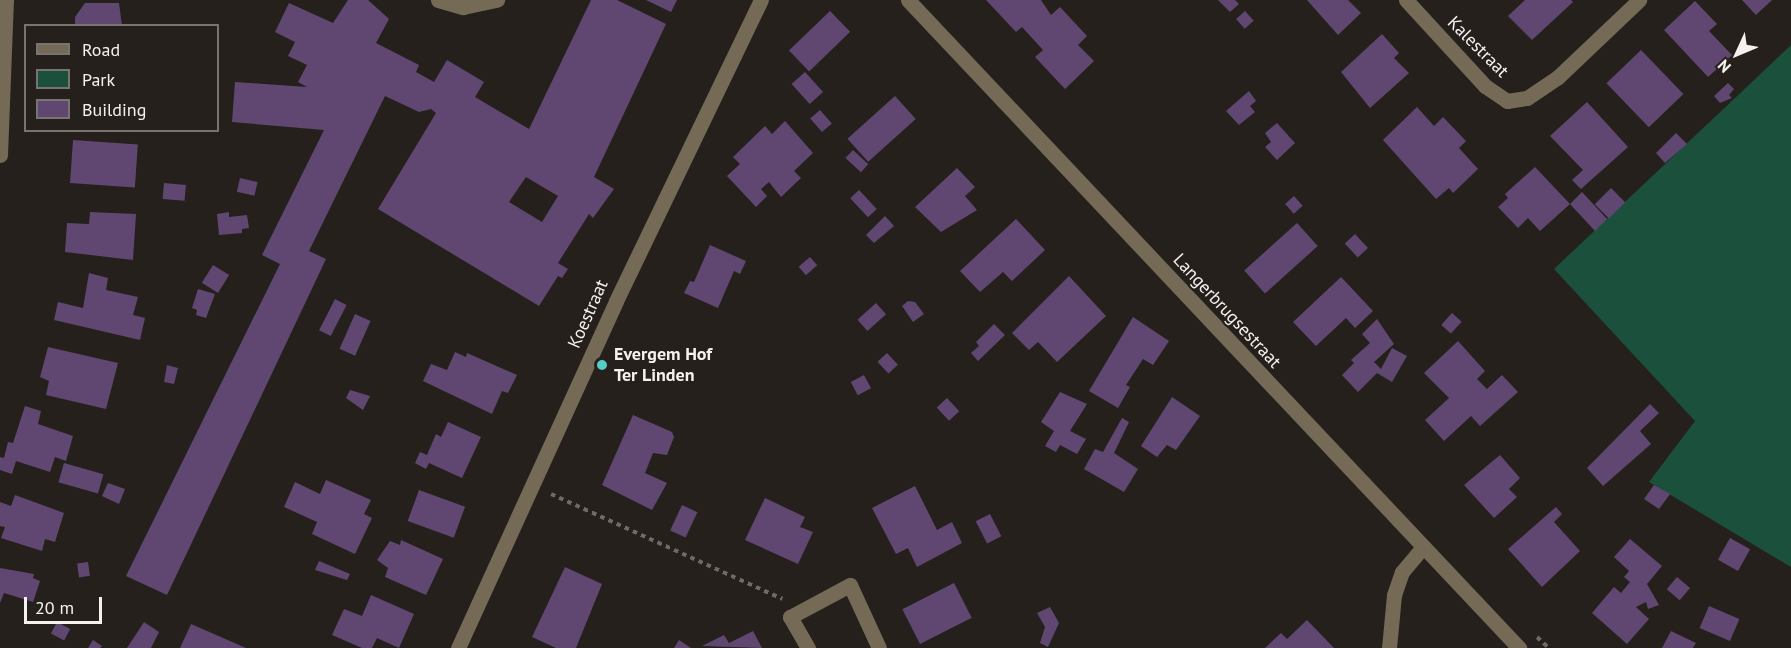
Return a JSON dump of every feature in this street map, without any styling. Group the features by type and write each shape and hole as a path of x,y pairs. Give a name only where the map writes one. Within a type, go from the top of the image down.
{"street":[{"path":"0,155 6,0"},
{"path":"438,0 463,7 497,0"},
{"name":"Koestraat","path":"458,648 616,301 760,0"},
{"name":"Langerbrugsestraat","path":"908,0 1422,548 1519,648"},
{"name":"Kalestraat","path":"1406,0 1485,86 1507,101 1527,98 1558,77 1639,0"},
{"path":"1389,648 1394,595 1402,572 1422,548"},
{"path":"807,648 790,616 850,585 879,648"}],"path":[{"path":"533,486 804,609"}],"green space":[{"path":"1791,45 1791,567 1649,482 1695,421 1554,269"}],"building":[{"path":"348,0 368,0 389,19 376,43 419,65 416,72 434,82 447,60 484,82 475,97 529,129 591,0 617,0 666,24 594,177 614,189 593,218 589,214 558,263 568,269 562,278 558,276 539,306 378,209 436,113 431,109 419,112 385,96 309,251 326,259 167,595 126,576 280,264 262,255 324,130 232,122 235,82 307,87 298,82 307,65 288,56 295,42 275,32 289,3 333,23","holes":["526,177 558,196 542,222 509,202"]},
{"path":"646,0 677,0 671,12"},
{"path":"986,0 1041,0 1051,15 1060,7 1087,36 1078,45 1094,61 1065,89 1035,57 1043,50 1022,27 1016,32"},
{"path":"1218,0 1235,0 1239,4 1230,12"},
{"path":"1307,0 1348,0 1361,13 1338,35"},
{"path":"1525,0 1571,0 1573,2 1532,40 1508,16"},
{"path":"1742,0 1772,0 1756,15"},
{"path":"1695,1 1717,24 1709,31 1732,55 1708,77 1664,30"},
{"path":"85,3 119,3 122,24 75,24 75,17"},
{"path":"830,11 850,32 809,71 789,51"},
{"path":"1245,11 1254,21 1245,29 1236,19"},
{"path":"1382,34 1399,53 1394,58 1409,73 1370,108 1341,72"},
{"path":"1641,50 1683,94 1649,127 1606,83"},
{"path":"805,72 823,92 810,104 792,84"},
{"path":"1728,83 1734,89 1729,95 1732,98 1720,103 1714,96"},
{"path":"1249,91 1256,101 1250,106 1255,112 1239,125 1226,111"},
{"path":"895,96 916,119 868,162 847,139"},
{"path":"1587,102 1628,147 1581,189 1572,180 1583,170 1550,136"},
{"path":"1417,107 1434,126 1443,117 1466,141 1459,148 1478,169 1453,193 1449,188 1436,199 1383,140"},
{"path":"820,110 832,124 822,132 810,119"},
{"path":"785,121 813,153 794,171 801,178 781,197 769,182 761,189 767,196 756,207 727,176 740,164 733,157 765,126 772,134"},
{"path":"1277,123 1295,143 1277,160 1265,147 1271,142 1265,133"},
{"path":"1676,133 1687,144 1665,163 1656,153"},
{"path":"73,140 138,145 135,187 70,183"},
{"path":"853,150 868,164 861,172 845,158"},
{"path":"1535,167 1570,204 1540,231 1528,218 1518,228 1498,207 1508,198 1505,194"},
{"path":"957,168 975,187 965,196 977,210 941,232 915,207"},
{"path":"240,178 258,182 254,196 237,192"},
{"path":"164,183 186,185 185,201 163,199"},
{"path":"1611,188 1625,202 1609,218 1595,204"},
{"path":"859,190 877,209 868,217 850,198"},
{"path":"1582,192 1607,219 1595,231 1570,204"},
{"path":"1294,196 1303,206 1294,214 1285,204"},
{"path":"90,212 136,214 133,260 65,252 67,223 89,224"},
{"path":"229,212 229,217 247,215 249,228 242,229 242,233 219,235 217,214"},
{"path":"885,216 894,226 874,243 866,235"},
{"path":"1016,219 1045,250 1012,281 1003,272 980,292 960,271"},
{"path":"1297,223 1318,246 1265,294 1244,271"},
{"path":"1355,234 1368,248 1358,257 1345,244"},
{"path":"710,245 746,261 740,274 734,271 718,308 684,293 690,281 694,282"},
{"path":"810,257 817,265 806,275 799,267"},
{"path":"213,265 229,275 218,293 202,283"},
{"path":"89,273 108,278 106,290 138,297 133,315 145,318 140,340 54,320 58,302 83,308"},
{"path":"1069,276 1106,316 1057,362 1038,342 1029,350 1012,333"},
{"path":"1341,277 1373,311 1355,328 1346,318 1316,346 1293,322"},
{"path":"198,289 215,294 206,318 196,315 197,310 192,308"},
{"path":"335,299 347,305 331,336 319,330"},
{"path":"908,301 915,302 924,314 913,322 902,306"},
{"path":"876,303 886,314 867,331 857,320"},
{"path":"1452,313 1462,322 1451,334 1441,325"},
{"path":"355,314 371,321 355,356 340,349"},
{"path":"1133,317 1169,341 1153,365 1143,359 1126,385 1130,387 1118,408 1089,391"},
{"path":"1377,319 1394,344 1374,362 1381,369 1392,348 1407,356 1392,382 1377,373 1358,392 1342,375 1354,363 1351,360 1370,343 1362,334"},
{"path":"994,324 1005,335 978,361 971,353 979,346 976,342"},
{"path":"1458,341 1485,371 1477,379 1487,389 1502,375 1518,392 1480,426 1471,416 1444,441 1425,420 1449,398 1424,373"},
{"path":"48,347 118,363 106,409 46,395 49,381 40,377"},
{"path":"455,352 466,357 467,353 517,375 508,393 502,391 492,414 423,381 431,364 447,370"},
{"path":"887,353 898,365 888,374 877,362"},
{"path":"167,365 178,368 174,384 164,382"},
{"path":"864,375 871,388 858,395 851,382"},
{"path":"350,390 370,396 363,410 346,398"},
{"path":"1060,392 1087,404 1070,431 1086,439 1077,454 1060,445 1056,452 1045,446 1054,431 1041,422"},
{"path":"1172,397 1200,416 1176,450 1167,445 1157,457 1141,446"},
{"path":"947,398 959,411 949,421 937,408"},
{"path":"1650,404 1659,413 1640,431 1651,444 1603,486 1587,468"},
{"path":"25,406 41,411 38,424 73,436 66,461 55,457 50,472 16,461 12,474 0,470 0,457 4,458 8,442 13,443"},
{"path":"633,415 672,432 674,437 667,455 653,453 645,473 667,483 652,510 602,485"},
{"path":"1122,418 1129,422 1114,453 1138,469 1124,492 1084,469 1095,449 1103,452"},
{"path":"448,422 481,437 462,478 429,463 426,469 415,463 420,452 427,455 436,434 441,437"},
{"path":"1500,455 1520,478 1509,489 1517,497 1494,518 1464,485"},
{"path":"64,463 103,474 98,494 58,482"},
{"path":"326,480 371,500 364,514 372,518 355,554 312,534 317,522 284,507 295,482 320,494"},
{"path":"108,483 125,489 119,504 102,496"},
{"path":"1654,485 1670,494 1659,509 1644,499"},
{"path":"915,486 937,530 952,522 962,543 917,567 908,548 896,554 872,508"},
{"path":"419,490 465,507 454,538 408,521"},
{"path":"15,495 64,513 55,542 45,539 42,551 1,538 5,527 0,526 0,502 11,506"},
{"path":"765,498 805,517 800,527 813,532 798,564 745,540"},
{"path":"682,505 697,512 686,538 670,530"},
{"path":"1556,507 1562,514 1554,522 1580,551 1542,587 1508,549"},
{"path":"990,514 1001,536 987,544 976,521"},
{"path":"1730,538 1750,549 1738,571 1718,560"},
{"path":"1630,539 1662,566 1647,584 1659,605 1648,609 1646,602 1636,607 1649,619 1627,644 1592,613 1614,587 1621,593 1630,582 1624,577 1629,571 1614,557"},
{"path":"401,540 443,559 426,595 385,577 388,568 377,560 390,541 400,545"},
{"path":"319,561 350,574 347,580 315,570"},
{"path":"88,562 90,576 79,577 77,564"},
{"path":"565,567 602,584 576,648 556,648 532,637"},
{"path":"0,568 34,574 33,578 40,581 33,602 4,593 0,603"},
{"path":"1677,577 1690,588 1680,600 1667,589"},
{"path":"954,583 972,618 920,644 902,609"},
{"path":"371,595 414,614 399,648 377,638 372,648 362,648 332,635 344,609 362,616"},
{"path":"1709,606 1739,619 1730,641 1700,628"},
{"path":"1050,607 1059,623 1048,647 1040,643 1045,627 1037,613"},
{"path":"1307,620 1334,648 1265,648 1281,633 1287,639"},
{"path":"57,622 70,629 64,641 51,633"},
{"path":"144,622 159,632 151,648 127,648"},
{"path":"191,624 246,648 180,648"},
{"path":"753,631 762,648 702,646 724,635 729,643"},
{"path":"1671,631 1696,643 1693,648 1662,648"},
{"path":"93,640 102,646 88,648"},
{"path":"679,640 691,648 674,648"}],"place":[{"name":"Evergem Hof Ter Linden","path":"602,365"}]}
